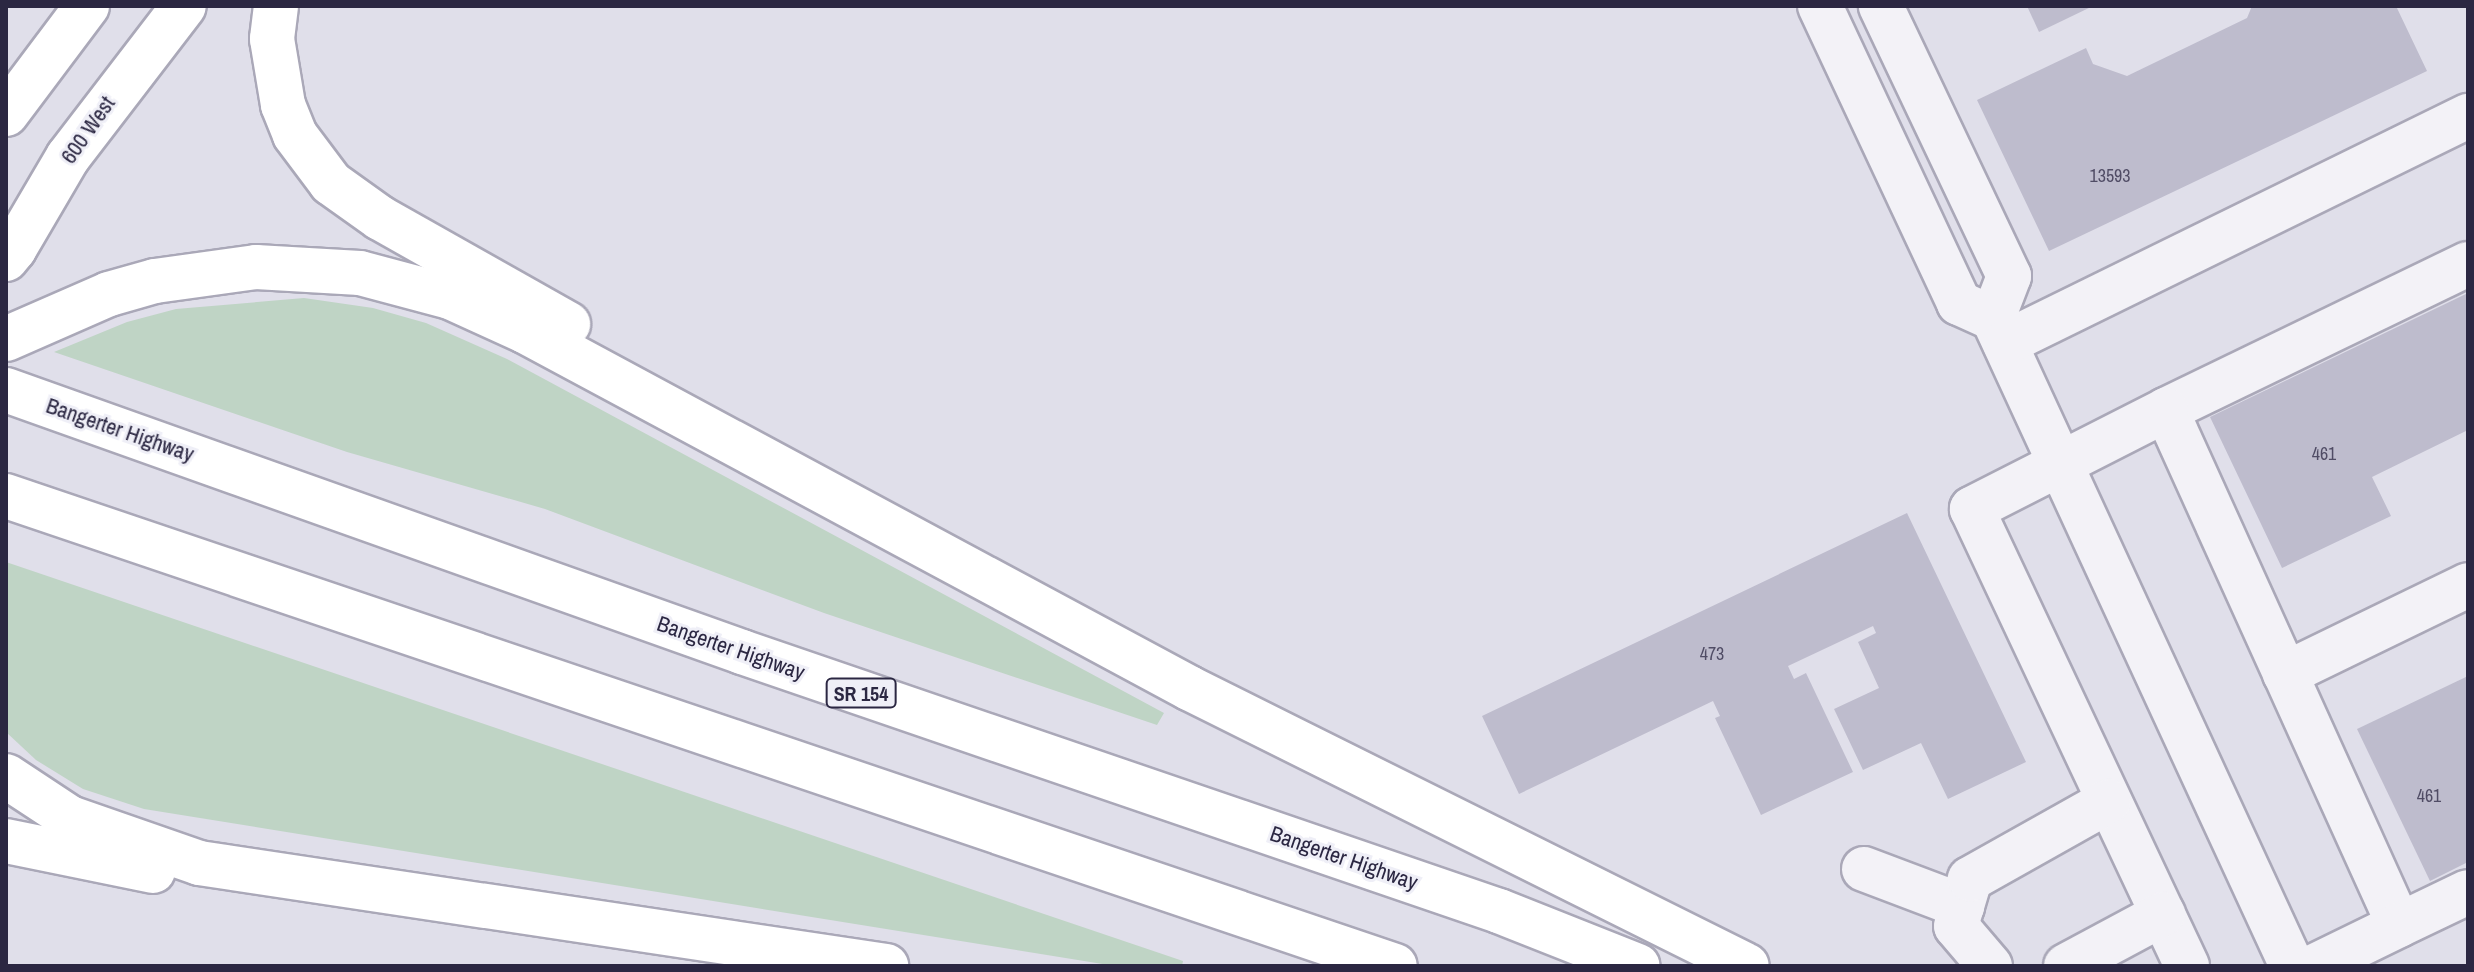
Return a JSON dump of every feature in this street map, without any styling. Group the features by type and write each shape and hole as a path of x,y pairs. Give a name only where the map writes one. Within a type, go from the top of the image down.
{"main road":[{"path":"6,114 87,6"},
{"name":"600 West","path":"9,257 68,157 184,6"},
{"path":"276,6 272,39 283,105 295,135 331,183 380,218 584,334 720,438"},
{"path":"6,339 109,294 167,279 256,267 360,273 411,284 488,313 1421,808 1747,966"},
{"name":"Bangerter Highway","path":"6,390 742,652 1499,911 1638,966"},
{"path":"16,499 1395,966"},
{"path":"6,776 70,818 199,863 886,966"},
{"path":"6,841 158,872 199,863"}],"lane":[{"path":"1820,6 1959,303 1999,330 2292,966"},
{"path":"1881,6 2009,276 1999,330"},
{"path":"1864,100 1913,74"},
{"path":"1999,330 2468,116"},
{"path":"2187,966 1972,509 2166,410 2468,264"},
{"path":"2166,410 2399,925"},
{"path":"2285,674 2468,585"},
{"path":"1990,966 1956,926 1970,879 2109,801"},
{"path":"1864,869 1962,906"},
{"path":"2315,966 2468,892"},
{"path":"2066,966 2163,914"}],"green space":[{"path":"304,298 373,308 426,323 507,359 1164,713 1157,725 824,613 545,509 347,452 54,352 127,322 176,309"},
{"path":"6,562 1183,961 1182,966 1115,966 144,809 83,789 36,760 6,732"}],"building":[{"path":"2027,6 2093,6 2039,32"},
{"path":"2252,6 2396,6 2427,71 2049,251 1977,100 2086,48 2093,64 2127,76 2247,18"},
{"path":"2468,293 2468,430 2372,477 2391,516 2282,568 2210,417"},
{"path":"1907,513 2026,762 1948,799 1921,743 1863,770 1834,709 1879,688 1858,642 1876,633 1873,626 1788,666 1794,679 1806,673 1853,772 1761,815 1715,718 1720,716 1713,701 1519,794 1482,716"},
{"path":"2468,676 2468,862 2430,881 2357,729"}]}
